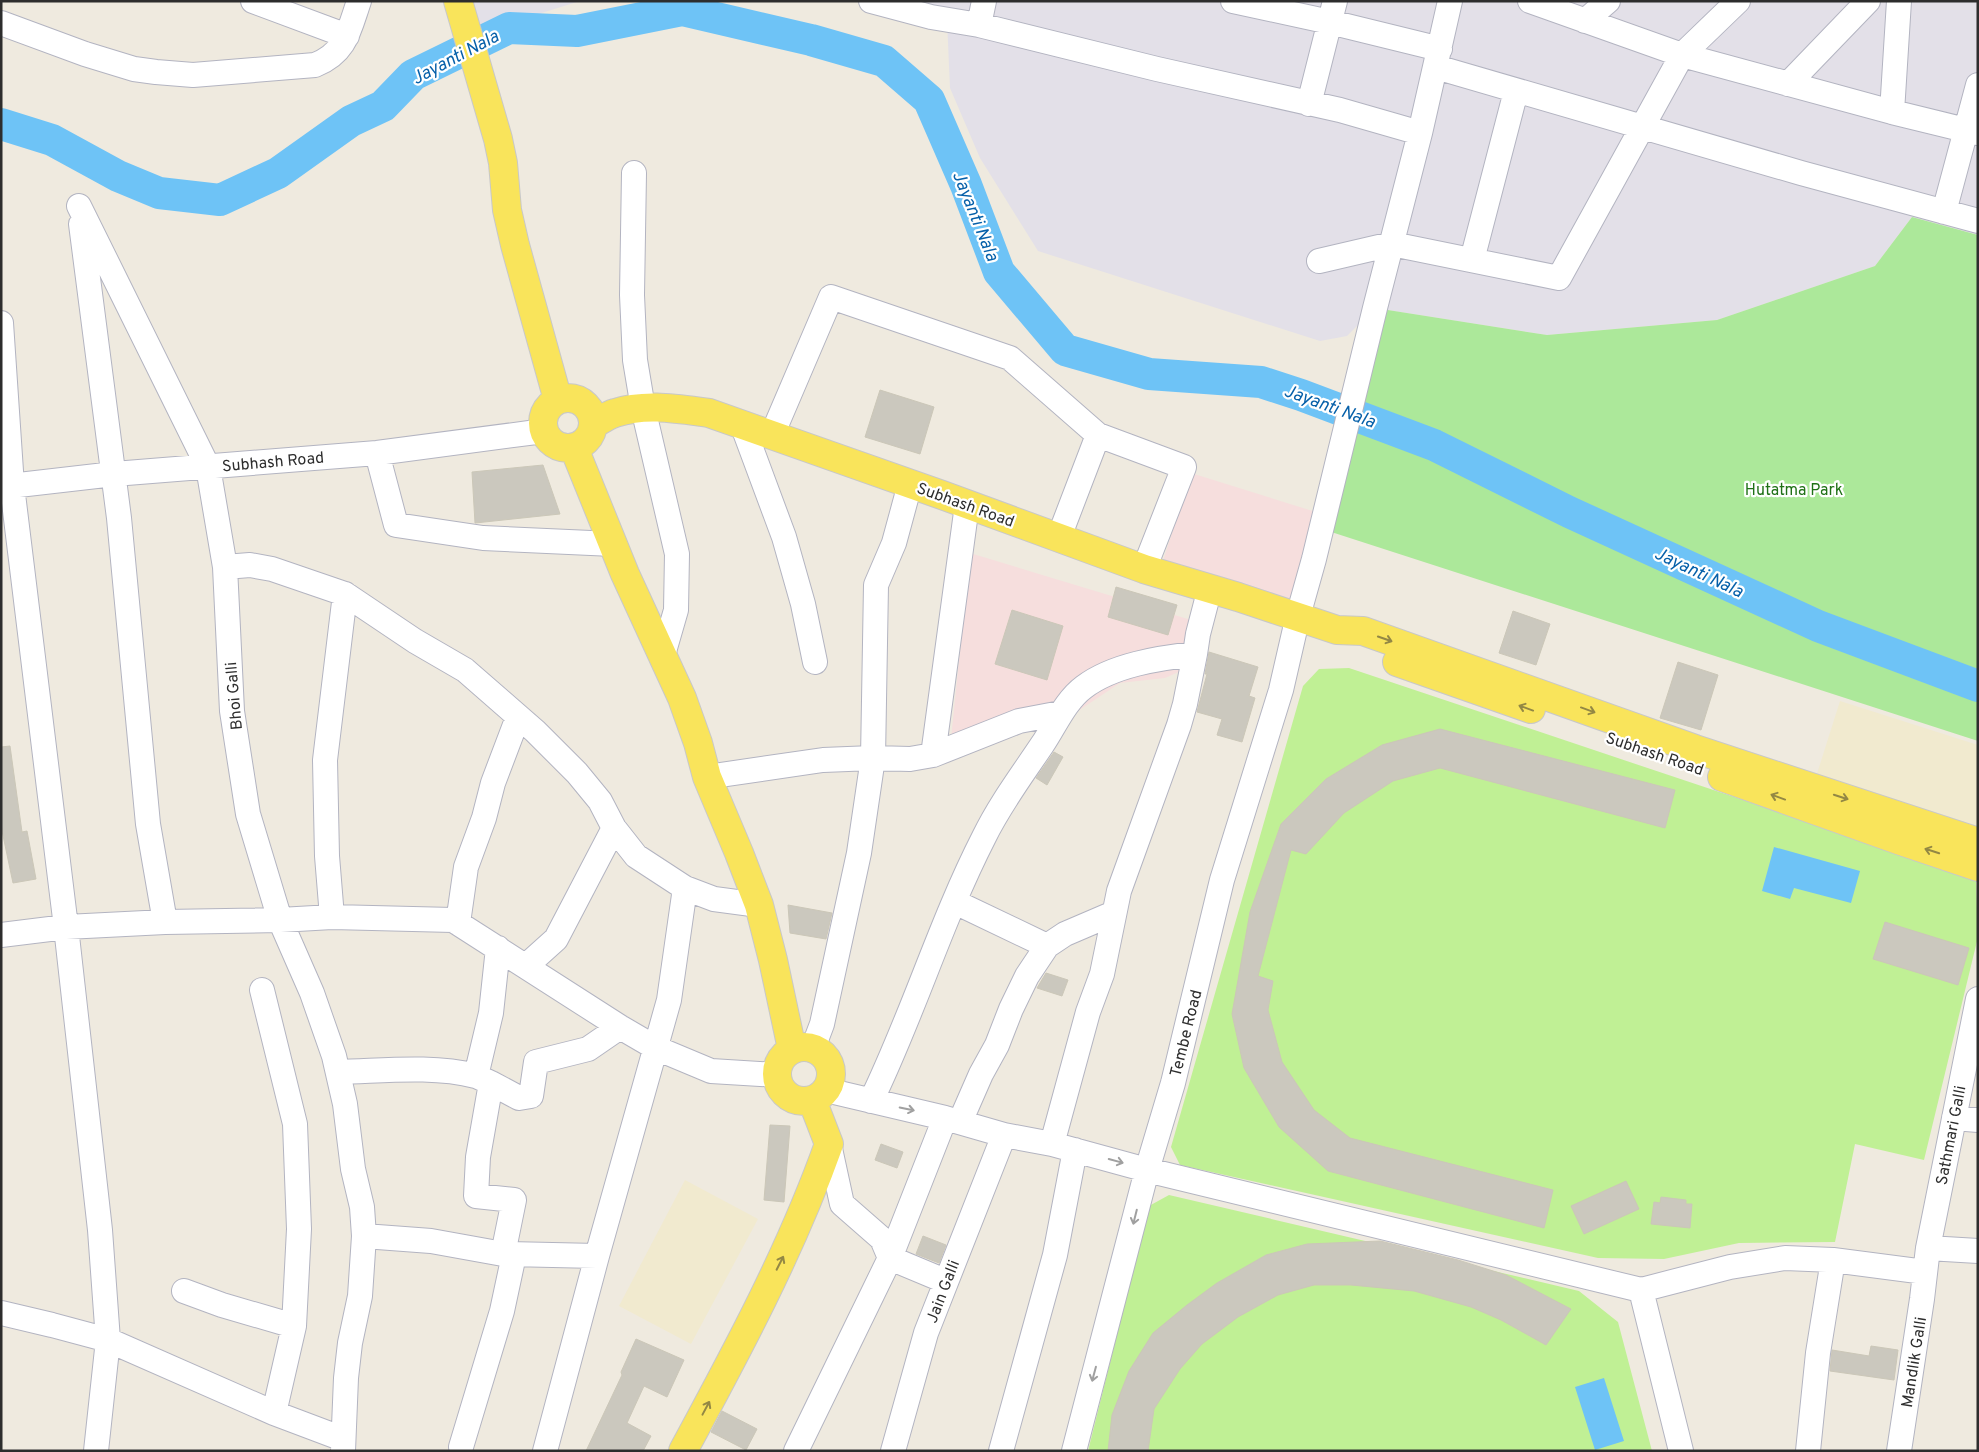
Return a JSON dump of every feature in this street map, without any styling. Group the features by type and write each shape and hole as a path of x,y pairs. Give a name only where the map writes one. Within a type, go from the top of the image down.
{"main road":[{"path":"458,1 478,66 503,163 507,210 515,246 558,400"},
{"path":"575,398 589,408 594,424 592,432 588,440 574,448 557,447 550,442 544,431 543,418 545,412 551,404 558,400 575,398"},
{"name":"Subhash Road","path":"594,424 614,413 643,408 670,408 709,413 1144,569 1210,588 1337,630 1363,631 1695,749 1978,842"},
{"path":"574,448 625,574 682,698 698,743 707,777 759,905 773,960 803,1048"},
{"name":"Subhash Road","path":"1337,630 1357,648 1978,867"},
{"path":"803,1048 825,1056 831,1069 831,1077 819,1095 804,1101 789,1096 779,1083 777,1075 781,1060 803,1048"},
{"path":"683,1451 784,1255 813,1189 829,1144 819,1095"}],"street":[{"path":"253,1 347,36"},
{"path":"1,23 85,54 134,69 193,75 315,64 328,60 337,52 347,36 359,1"},
{"path":"871,1 931,18 979,25 1309,104 1420,133"},
{"path":"979,25 984,1"},
{"path":"1233,1 1332,11 1516,91 1978,221"},
{"name":"Tembe Road","path":"1074,1451 1147,1170 1173,1083 1222,880 1281,690 1420,133 1450,1"},
{"path":"1530,1 1682,54 1972,132"},
{"path":"1585,20 1608,1"},
{"path":"1319,260 1392,244 1559,278 1682,54 1738,1"},
{"path":"1788,84 1868,1"},
{"path":"1892,112 1899,1"},
{"path":"1309,104 1332,11"},
{"path":"1944,212 1972,132 1978,85"},
{"path":"1472,260 1516,91"},
{"path":"634,173 632,295 635,360 643,408 677,554 676,610 663,655"},
{"name":"Bhoi Galli","path":"114,474 79,206 208,467 224,567 232,711 247,805 280,920 312,993 334,1056 345,1104 353,1169 362,1207 364,1236 360,1296 350,1343 346,1378 343,1445"},
{"path":"772,435 831,297 1010,358 1098,435 1184,467 1144,569"},
{"path":"1,323 6,487 66,927 100,1230 108,1340 96,1451"},
{"path":"742,424 784,537 803,604 815,662"},
{"name":"Subhash Road","path":"6,487 114,474 377,453 544,431"},
{"path":"1058,538 1098,435"},
{"path":"377,453 396,525 483,538 613,544"},
{"path":"114,474 136,683 148,824 165,922"},
{"path":"803,1048 822,1024 859,853 873,758 876,585 894,543 910,484"},
{"path":"933,755 967,504"},
{"path":"224,567 250,566 272,569 345,594 415,642 465,670 518,717 577,772 600,801 614,828 636,856 685,888 714,899 759,905"},
{"path":"1052,1144 1088,1012 1102,974 1119,891 1185,704 1198,634 1210,588"},
{"path":"332,917 327,856 325,760 345,594"},
{"path":"871,1102 983,838 1003,802 1043,744 1061,713 1083,687 1125,666 1166,657 1195,654"},
{"path":"707,777 798,763 873,758 910,760 933,755 1019,721 1061,713"},
{"path":"458,923 466,867 484,818 493,783 518,717"},
{"path":"526,966 556,939 614,828"},
{"path":"545,1451 597,1256 669,1000 685,888"},
{"path":"955,902 1048,946"},
{"path":"796,1451 890,1258 952,1120 997,1045 1011,1009 1027,976 1048,946 1066,934 1114,913"},
{"path":"1,935 66,927 165,922 332,917 453,920 656,1048 711,1071 777,1075"},
{"path":"462,1448 502,1311 514,1200 476,1196 484,1079 498,948"},
{"path":"262,990 295,1124 299,1230 294,1326 274,1413"},
{"name":"Sathmari Galli","path":"1924,1272 1978,999"},
{"path":"338,1072 457,1071 484,1079 519,1098 531,1096 536,1062 588,1049 620,1027"},
{"path":"819,1095 871,1102 952,1120 1004,1135 1052,1144 1147,1170 1641,1290 1730,1267 1785,1258 1833,1260 1924,1272"},
{"path":"1954,1118 1978,1120"},
{"name":"Jain Galli","path":"893,1451 926,1333 945,1280 1004,1135"},
{"path":"829,1144 842,1204 882,1239 890,1258 945,1280"},
{"path":"1001,1451 1055,1255 1075,1150"},
{"path":"364,1236 432,1242 508,1254 597,1256"},
{"path":"1928,1248 1978,1251"},
{"path":"1808,1451 1818,1353 1833,1260"},
{"name":"Mandlik Galli","path":"1899,1451 1922,1299 1924,1272"},
{"path":"1641,1290 1681,1451"},
{"path":"184,1291 222,1306 294,1326"},
{"path":"1,1313 52,1324 108,1340 343,1445"}],"shaded area":[{"path":"459,1 580,1 468,36"},
{"path":"878,1 1978,1 1978,235 1912,217 1875,266 1717,320 1547,335 1375,308 1347,336 1320,341 1038,251 980,158 950,88 947,20"},
{"path":"1191,473 1319,513 1284,624 1156,583"},
{"path":"970,553 1191,620 1181,671 1165,678 1120,683 1075,713 951,739"},
{"path":"1840,701 1978,745 1978,832 1815,780"},
{"path":"685,1180 758,1219 691,1344 619,1306"}],"green space":[{"name":"Hutatma Park","path":"1912,217 1978,235 1978,741 1322,529 1375,308 1547,335 1717,320 1875,266"},
{"path":"1349,668 1976,878 1978,937 1924,1160 1855,1144 1835,1242 1739,1243 1664,1259 1598,1258 1180,1165 1171,1147 1303,686 1319,669"},
{"path":"1169,1195 1579,1291 1618,1322 1652,1451 1088,1451 1149,1206"}],"water":[{"path":"1774,847 1860,871 1851,903 1794,888 1790,899 1762,891"},
{"path":"1604,1378 1624,1441 1595,1450 1575,1387"}],"building":[{"path":"880,390 934,407 920,454 865,437"},
{"path":"543,465 560,514 475,523 472,472"},
{"path":"1116,587 1177,605 1168,635 1108,617"},
{"path":"1012,610 1063,626 1047,680 995,664"},
{"path":"1513,611 1550,624 1536,665 1499,653"},
{"path":"1209,652 1258,667 1249,696 1255,698 1242,742 1217,735 1222,719 1197,712 1207,674 1205,674"},
{"path":"1678,662 1718,675 1701,730 1660,718"},
{"path":"1440,729 1675,790 1665,828 1440,768 1393,781 1344,813 1306,854 1291,850 1258,976 1273,981 1268,1010 1282,1062 1314,1110 1350,1138 1553,1190 1544,1228 1328,1171 1279,1127 1244,1068 1232,1014 1250,912 1281,824 1326,779 1382,745"},
{"path":"10,746 22,832 27,831 36,879 13,883 1,826 1,747"},
{"path":"1054,752 1063,757 1047,785 1036,778"},
{"path":"788,905 832,913 826,939 790,933"},
{"path":"1885,922 1969,948 1958,985 1873,959"},
{"path":"1046,973 1068,980 1062,996 1037,988"},
{"path":"770,1125 790,1126 784,1202 764,1200"},
{"path":"881,1144 903,1152 897,1168 875,1160"},
{"path":"1626,1181 1639,1209 1584,1234 1571,1206"},
{"path":"1661,1197 1686,1200 1686,1204 1692,1204 1690,1228 1651,1224 1654,1202 1660,1203"},
{"path":"923,1236 946,1245 939,1263 916,1254"},
{"path":"1380,1241 1458,1260 1506,1275 1571,1309 1546,1345 1501,1320 1471,1307 1414,1291 1351,1285 1314,1285 1278,1295 1238,1317 1202,1344 1180,1369 1154,1409 1148,1451 1108,1451 1112,1415 1129,1371 1153,1333 1187,1305 1217,1283 1266,1255 1307,1244"},
{"path":"636,1339 684,1360 667,1397 644,1386 627,1423 651,1436 643,1451 586,1451 622,1375 621,1372"},
{"path":"1871,1346 1898,1350 1894,1380 1830,1371 1832,1350 1869,1356"},
{"path":"722,1411 757,1429 746,1450 711,1432"}],"waterway":[{"name":"Jayanti Nala","path":"1,124 52,140 118,176 159,193 220,200 278,173 351,121 383,106 413,75 509,28 577,31 682,10 811,40 884,61 929,100 966,185 999,272 1065,350 1149,374 1261,382 1301,395 1434,445 1569,512 1818,626 1978,686"}]}
